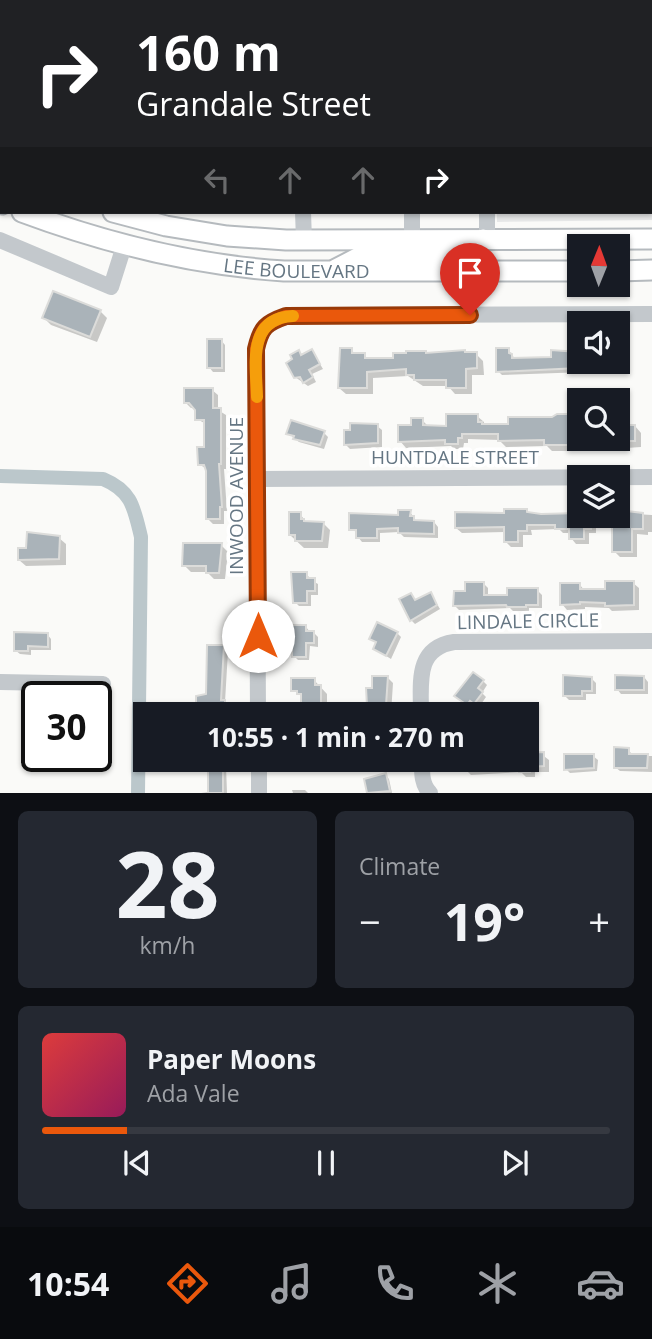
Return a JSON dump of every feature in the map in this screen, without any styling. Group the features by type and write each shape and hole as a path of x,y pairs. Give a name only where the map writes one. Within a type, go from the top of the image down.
{"main road":[{"name":"LEE BOULEVARD","path":"27,214 124,246 180,259 243,268 332,271 567,271"},
{"name":"LEE BOULEVARD","path":"121,214 166,226 218,234 304,240 652,239"},
{"path":"332,271 361,256 467,254 485,239"},
{"path":"630,271 652,270"}],"street":[{"path":"303,214 304,240"},
{"path":"412,214 412,239"},
{"path":"485,239 487,214"},
{"path":"0,240 111,287 124,246"},
{"name":"INWOOD AVENUE","path":"258,702 256,349 259,335 269,323 286,316 319,315 652,314"},
{"name":"HUNTDALE STREET","path":"257,480 652,477"},
{"name":"LINDALE CIRCLE","path":"422,702 423,668 428,654 440,644 652,641"},
{"path":"0,682 21,682"},
{"path":"258,772 259,793"},
{"path":"422,772 430,793"}],"shaded area":[{"path":"497,214 652,214 652,220 497,222"}],"building":[{"path":"53,291 101,310 90,337 42,318"},
{"path":"207,339 222,339 222,368 207,368"},
{"path":"340,348 352,348 352,353 365,353 365,358 393,358 393,353 406,351 426,353 465,350 477,352 477,368 466,369 466,388 446,388 446,380 414,380 414,375 406,375 406,369 367,372 367,388 338,388"},
{"path":"496,348 509,348 512,358 551,357 551,350 567,351 567,369 496,372"},
{"path":"312,349 320,364 309,370 313,377 303,383 300,377 294,378 286,363 292,359 290,355 299,350 301,355"},
{"path":"184,388 213,388 213,408 221,408 220,519 206,519 206,471 204,465 198,465 197,447 204,447 204,420 195,420 195,410 189,403 184,403"},
{"path":"446,414 478,414 478,422 482,424 508,424 508,417 552,417 567,414 567,445 544,445 544,440 498,441 498,434 462,434 462,438 458,438 458,444 445,444 445,440 398,442 398,425 411,425 411,418 423,418 423,425 446,426"},
{"path":"291,420 325,431 320,445 293,439 294,436 286,434"},
{"path":"350,423 378,424 378,443 344,445 344,430 350,430"},
{"path":"630,425 635,425 635,441 630,441"},
{"path":"504,509 527,509 527,512 541,514 567,513 567,528 591,529 584,529 584,539 569,539 569,529 555,529 555,525 527,525 527,531 518,531 518,542 504,542 504,527 455,528 455,512 504,513"},
{"path":"398,510 411,510 410,516 414,516 414,520 434,521 434,534 398,533 398,528 377,529 377,538 356,538 356,530 349,530 349,513 398,515"},
{"path":"630,511 643,513 643,529 632,529 632,552 612,552 612,528 630,528"},
{"path":"289,512 301,512 301,519 304,521 324,522 322,541 295,541 295,535 289,535"},
{"path":"27,532 60,536 59,559 18,560 18,548 26,548"},
{"path":"183,543 222,543 219,573 206,573 206,566 182,566"},
{"path":"291,572 307,572 307,578 315,578 315,591 307,591 307,603 293,603"},
{"path":"605,581 634,581 634,605 605,606 605,603 580,602 560,605 560,583 580,583 580,589 605,589"},
{"path":"465,582 484,582 484,595 507,595 507,588 538,588 538,605 453,606 454,591 465,591"},
{"path":"431,592 437,605 410,621 399,599 411,593 415,600"},
{"path":"377,622 398,632 386,656 373,649 376,642 369,639"},
{"path":"291,625 306,625 306,631 314,631 314,643 306,643 306,657 292,657"},
{"path":"14,632 48,633 48,647 28,646 28,651 14,651"},
{"path":"207,645 224,645 221,700 225,702 196,702 196,696 206,694"},
{"path":"473,672 484,680 478,688 483,692 476,702 463,702 454,696"},
{"path":"563,675 592,677 592,691 582,691 582,696 563,696"},
{"path":"615,675 644,676 644,690 615,690"},
{"path":"372,676 388,676 386,702 367,702 366,688 372,688"},
{"path":"291,678 315,678 315,685 321,685 321,702 301,702 301,694 291,691"},
{"path":"614,747 629,748 629,754 648,754 647,768 614,768"},
{"path":"539,752 544,752 544,766 539,766"},
{"path":"564,754 594,754 594,768 564,770"},
{"path":"208,772 223,772 223,793 208,793"},
{"path":"386,773 390,791 367,793 364,779"}],"waterway":[{"path":"0,476 103,479 120,489 134,509 141,537 138,793"}],"slow traffic":[{"path":"257,397 256,349 259,335 269,323 293,316"}],"route":[{"path":"258,636 256,349 259,335 269,323 286,316 470,315"}]}
